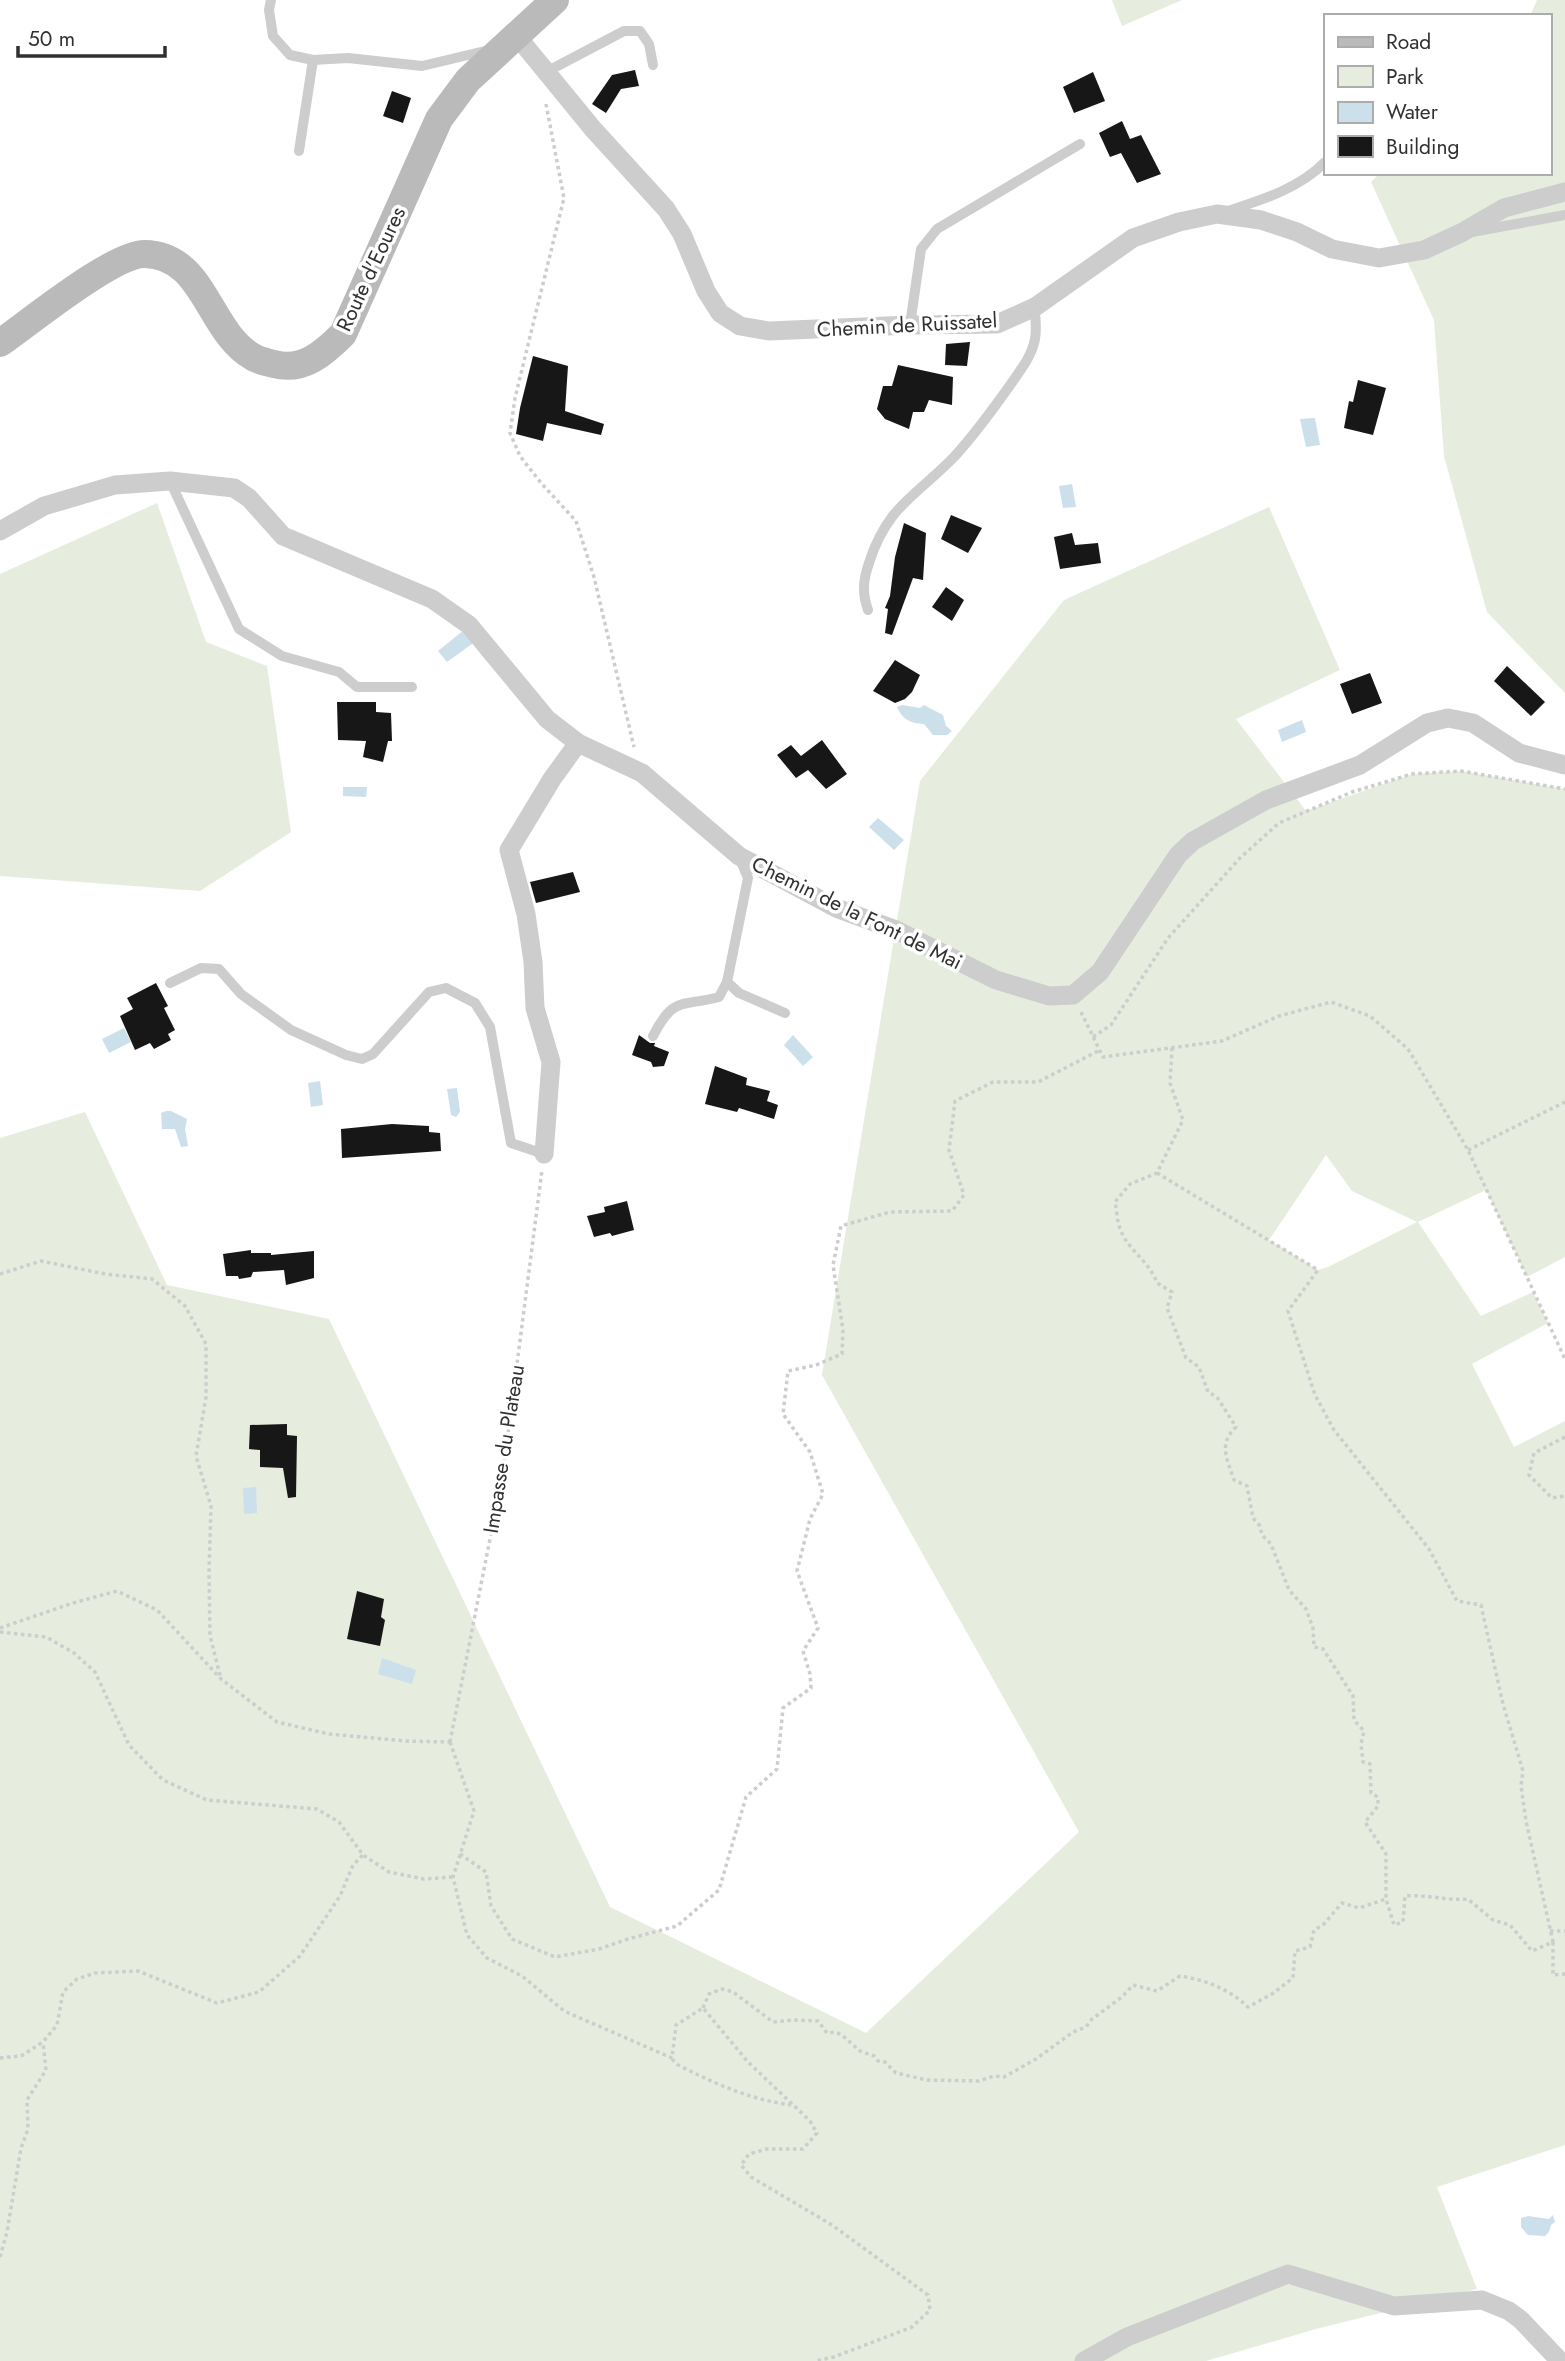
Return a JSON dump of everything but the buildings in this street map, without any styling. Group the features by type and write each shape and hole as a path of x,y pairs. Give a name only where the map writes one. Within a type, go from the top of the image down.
{"street":[{"name":"Route d'Eoures","path":"0,343 88,281 122,260 144,254 171,259 191,276 231,338 253,358 278,365 303,364 323,354 343,334 439,119 468,80 555,0"},
{"name":"Chemin de Ruissatel","path":"509,41 546,72 593,130 666,209 682,234 706,291 720,313 740,326 769,331 997,324 1035,307 1133,238 1179,222 1217,214 1261,220 1297,232 1332,249 1379,258 1424,250 1461,233 1504,208 1565,192"},
{"name":"Chemin de la Font de Mai","path":"0,531 44,506 116,485 170,481 234,488 250,498 283,536 432,599 469,625 547,719 578,743 642,773 738,856 836,908 896,930 996,980 1049,996 1073,995"},
{"path":"1073,995 1100,972 1178,855 1194,841 1266,800 1360,765 1427,723 1448,718 1473,723 1519,753 1565,765"},
{"path":"544,1154 551,1062 535,1008 533,962 526,914 509,849 578,743"},
{"path":"1084,2361 1127,2337 1288,2274 1394,2306 1482,2300 1509,2311 1521,2320 1560,2361"}],"lane":[{"path":"271,0 273,36 290,55 313,60 348,58 422,66 509,41"},
{"path":"546,72 624,31 640,32 649,44 653,65"},
{"path":"299,151 313,60"},
{"path":"911,325 921,249 937,229 1080,144"},
{"path":"1217,214 1262,200 1313,174 1324,163"},
{"path":"1461,233 1487,231 1565,215"},
{"path":"868,610 863,596 864,577 881,532 898,507 951,459 983,425 1030,355 1036,335 1035,307"},
{"path":"170,481 239,629 282,656 339,672 357,687 412,687"},
{"path":"653,1036 660,1021 675,1006 692,1000 703,1001 719,997 727,982 748,878 738,856"},
{"path":"170,983 201,968 219,969 241,994 291,1030 346,1055 362,1059 373,1054 429,992 446,988 475,1003 490,1027 511,1143 544,1154"},
{"path":"727,982 739,993 785,1013"}],"path":[{"path":"545,99 564,198 515,398 510,433 527,465 576,521 594,578 631,738 642,773"},
{"path":"1093,1037 1111,1025 1168,938 1240,858 1279,823 1352,792 1412,774 1461,771 1565,789"},
{"path":"1073,995 1103,1057 1222,1041 1279,1016 1331,1002 1370,1016 1408,1049 1468,1150 1565,1359"},
{"path":"1172,1048 1170,1083 1184,1119 1157,1174 1130,1184 1115,1202 1121,1231 1144,1263 1153,1269 1157,1283 1172,1292 1167,1308 1186,1358 1199,1367 1208,1392 1217,1397 1236,1427 1227,1436 1225,1451 1234,1480 1247,1486 1253,1518 1271,1545 1289,1590 1306,1609 1313,1628 1314,1647 1323,1649 1353,1696 1354,1720 1364,1731 1361,1744 1363,1762 1370,1764 1371,1793 1378,1797 1378,1806 1365,1822 1386,1854 1386,1899 1394,1925 1403,1922 1405,1896 1426,1895 1448,1901 1468,1899 1493,1920 1510,1925 1532,1951 1553,1942"},
{"path":"460,1854 486,1872 491,1906 512,1939 555,1957 599,1949 677,1926 719,1889 746,1797 777,1769 783,1708 811,1688 803,1651 818,1628 797,1571 810,1519 823,1494 810,1452 783,1414 788,1371 816,1365 842,1354 843,1330 833,1265 841,1226 890,1212 952,1211 964,1195 949,1150 955,1101 993,1082 1038,1082 1100,1050"},
{"path":"1468,1150 1565,1102"},
{"name":"Impasse du Plateau","path":"450,1742 503,1473 544,1154"},
{"path":"1157,1174 1318,1270 1288,1311 1315,1395 1334,1430 1429,1549 1457,1601 1481,1605 1503,1704 1523,1771 1521,1786 1526,1821 1553,1942 1553,1975 1565,1974"},
{"path":"0,1274 41,1261 105,1274 152,1279 185,1306 206,1344 206,1397 196,1456 211,1506 210,1636 222,1679"},
{"path":"1565,1437 1534,1453 1529,1475 1552,1498 1565,1496"},
{"path":"0,1630 73,1603 117,1591 157,1610 222,1679 277,1722 329,1734 450,1742 474,1811 453,1877 467,1935 487,1958 522,1976 564,2011 671,2058 687,2069 737,2093 762,2101 793,2105"},
{"path":"0,1630 46,1637 74,1653 95,1672 129,1745 163,1780 207,1800 317,1809 339,1822 363,1855 389,1872 424,1880 453,1877"},
{"path":"0,2057 21,2056 43,2042 57,2025 63,1992 77,1979 95,1973 138,1971 217,2003 260,1992 300,1956 340,1896 353,1864 363,1855"},
{"path":"671,2058 676,2025 702,2008 709,1994 722,1989 733,1992 773,2022 818,2021 827,2033 835,2032 842,2036 860,2051 874,2056 878,2062 885,2062 896,2073 927,2080 979,2081 994,2076 1004,2077 1086,2027 1133,1985 1157,1991 1180,1976 1200,1979 1236,1995 1248,2007 1293,1978 1295,1951 1310,1947 1314,1930 1322,1926 1342,1903 1359,1908 1386,1899"},
{"path":"1550,1931 1565,1931"},
{"path":"702,2008 748,2062 810,2121 817,2133 803,2149 766,2149 749,2154 741,2165 751,2177 832,2225 928,2295 930,2309 912,2327 834,2357 815,2361"},
{"path":"0,2257 11,2212 21,2148 28,2129 27,2100 47,2070 43,2042"}],"green space":[{"path":"1112,0 1182,0 1122,26"},
{"path":"1537,0 1565,0 1565,693 1487,612 1444,456 1434,320 1371,182 1378,175 1551,175 1551,14 1531,14"},
{"path":"157,503 206,642 267,666 291,832 200,891 0,876 0,574"},
{"path":"1269,507 1340,670 1236,719 1306,811 1412,774 1461,771 1565,789 1565,1257 1527,1277 1486,1190 1418,1222 1481,1316 1533,1292 1548,1323 1472,1364 1514,1447 1565,1421 1565,2145 1437,2187 1477,2289 1316,2329 1206,2361 0,2361 0,1138 85,1112 167,1285 329,1319 610,1907 866,2033 1079,1832 822,1375 920,781 1064,600","holes":["1326,1155 1352,1191 1417,1222 1318,1270 1269,1240"]}],"water":[{"path":"1315,418 1320,445 1306,447 1300,419"},
{"path":"1072,484 1076,507 1063,508 1059,486"},
{"path":"464,630 476,641 447,662 438,651"},
{"path":"902,705 920,708 924,705 943,715 946,726 952,731 947,735 933,735 924,724 904,718 897,707"},
{"path":"1302,720 1306,732 1282,742 1278,730"},
{"path":"343,787 367,787 366,797 343,796"},
{"path":"878,818 904,840 894,850 869,827"},
{"path":"124,1028 131,1042 109,1053 102,1039"},
{"path":"793,1035 813,1057 803,1066 784,1045"},
{"path":"320,1081 323,1105 311,1107 308,1083"},
{"path":"457,1088 460,1112 456,1117 451,1115 447,1089"},
{"path":"166,1111 187,1119 185,1129 188,1146 181,1147 175,1129 162,1129 161,1113"},
{"path":"256,1487 257,1513 244,1514 243,1488"},
{"path":"382,1658 416,1670 412,1684 378,1674"},
{"path":"1553,2215 1555,2222 1545,2236 1528,2235 1521,2227 1521,2218 1528,2216 1549,2219"}]}
